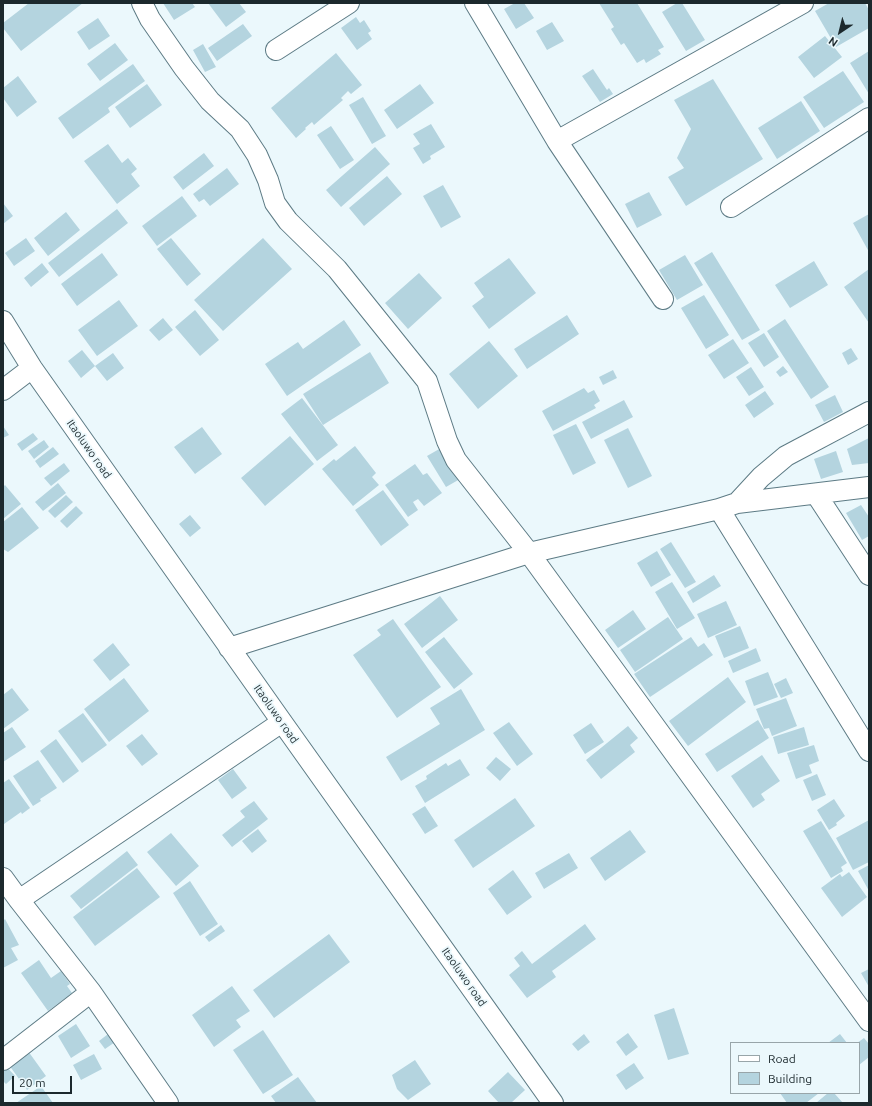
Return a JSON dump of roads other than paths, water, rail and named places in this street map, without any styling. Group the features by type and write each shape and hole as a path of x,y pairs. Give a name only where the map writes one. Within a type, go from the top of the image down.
{"street":[{"path":"142,3 150,19 210,101 240,129 257,155 268,180 275,203 288,221 337,269 427,382 447,441 456,460 529,553 869,1021"},
{"path":"276,50 349,3"},
{"path":"475,3 557,141 663,299"},
{"path":"557,141 803,3"},
{"path":"731,207 869,118"},
{"name":"Itaoluwo road","path":"3,321 32,368 229,648 553,1103"},
{"path":"3,390 32,368"},
{"path":"728,506 786,456 869,412"},
{"path":"229,648 529,553 728,506 869,487"},
{"path":"816,494 869,575"},
{"path":"728,506 869,751"},
{"path":"18,900 282,722"},
{"path":"3,878 18,900 91,992 168,1103"},
{"path":"3,1060 91,992"}]}
